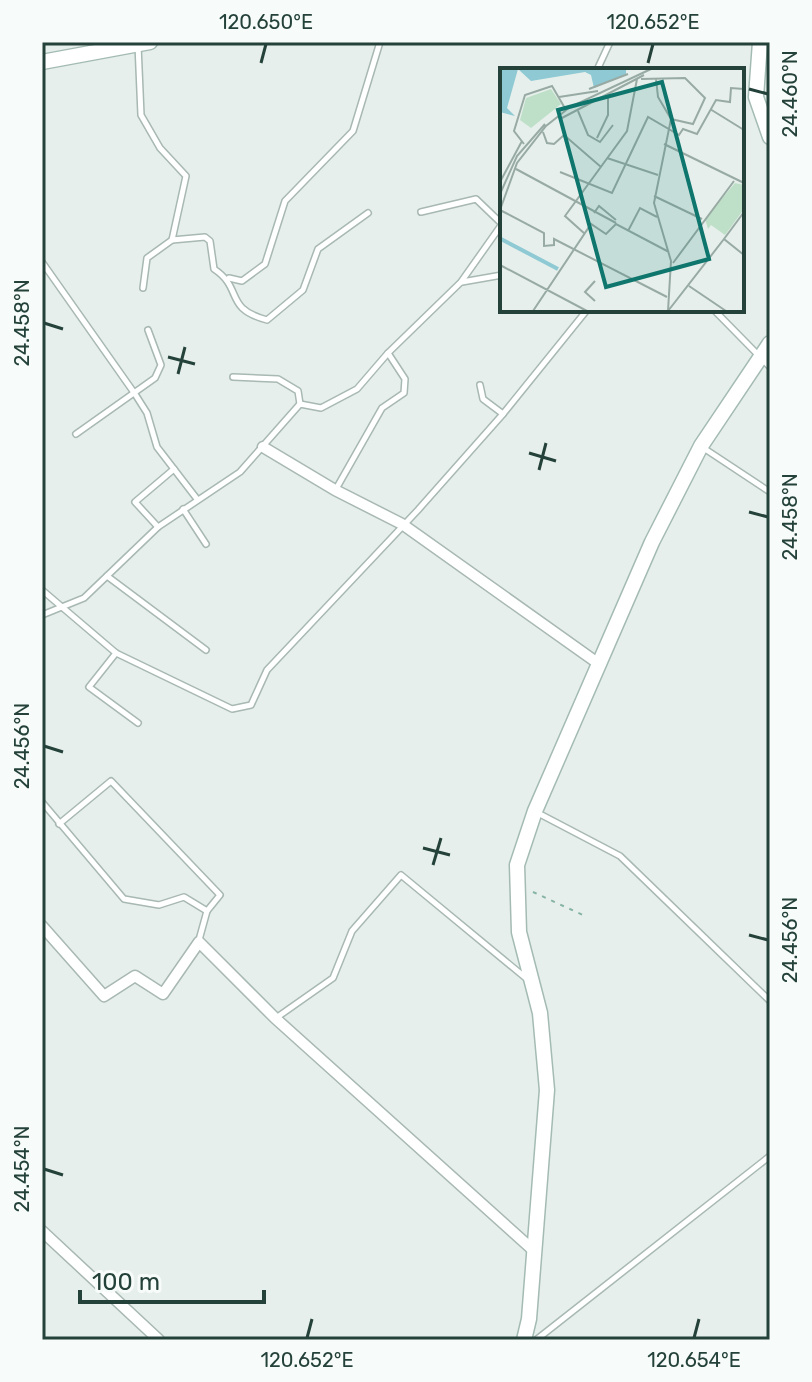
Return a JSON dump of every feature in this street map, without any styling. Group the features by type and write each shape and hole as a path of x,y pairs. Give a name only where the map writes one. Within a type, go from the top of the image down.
{"street":[{"path":"42,62 70,50 144,43"},
{"path":"763,48 756,97 770,137"},
{"path":"524,1340 529,1319 547,1090 540,1013 519,932 517,865 535,811 652,542 701,446 764,363 770,343"},
{"path":"263,447 335,490 402,524 599,664"},
{"path":"42,926 104,996 135,976 163,994 199,942 275,1018 533,1250"},
{"path":"42,1231 159,1340"}],"lane":[{"path":"143,288 147,258 172,240 205,237 210,241 214,269 228,278 242,281 265,264 285,201 353,131 380,42"},
{"path":"598,68 610,42"},
{"path":"144,43 141,115 160,148 186,176 172,240"},
{"path":"421,212 476,199 500,222"},
{"path":"228,278 235,302 246,314 267,320 303,290 318,249 368,213"},
{"path":"300,404 321,408 357,389 388,353 461,282 500,227"},
{"path":"42,262 135,394 147,413 157,447 197,499"},
{"path":"461,282 500,275"},
{"path":"42,590 116,653 232,709 251,705 267,670 503,414 585,312"},
{"path":"716,312 764,363"},
{"path":"76,434 155,378 161,365 148,330"},
{"path":"335,490 382,408 404,393 405,379 388,353"},
{"path":"42,615 84,598 158,527 240,472 300,404 298,391 278,379 233,377"},
{"path":"480,385 483,399 503,414"},
{"path":"701,446 770,492"},
{"path":"158,527 135,502 174,469"},
{"path":"183,509 206,544"},
{"path":"107,576 206,650"},
{"path":"116,653 89,687 138,723"},
{"path":"59,824 111,781 220,895 207,911 199,942"},
{"path":"42,802 124,899 159,905 184,897 207,911"},
{"path":"535,811 620,856 770,1001"},
{"path":"275,1018 333,978 352,931 401,875 533,985"},
{"path":"536,1340 770,1156"}],"path":[{"path":"518,884 585,916"}]}
